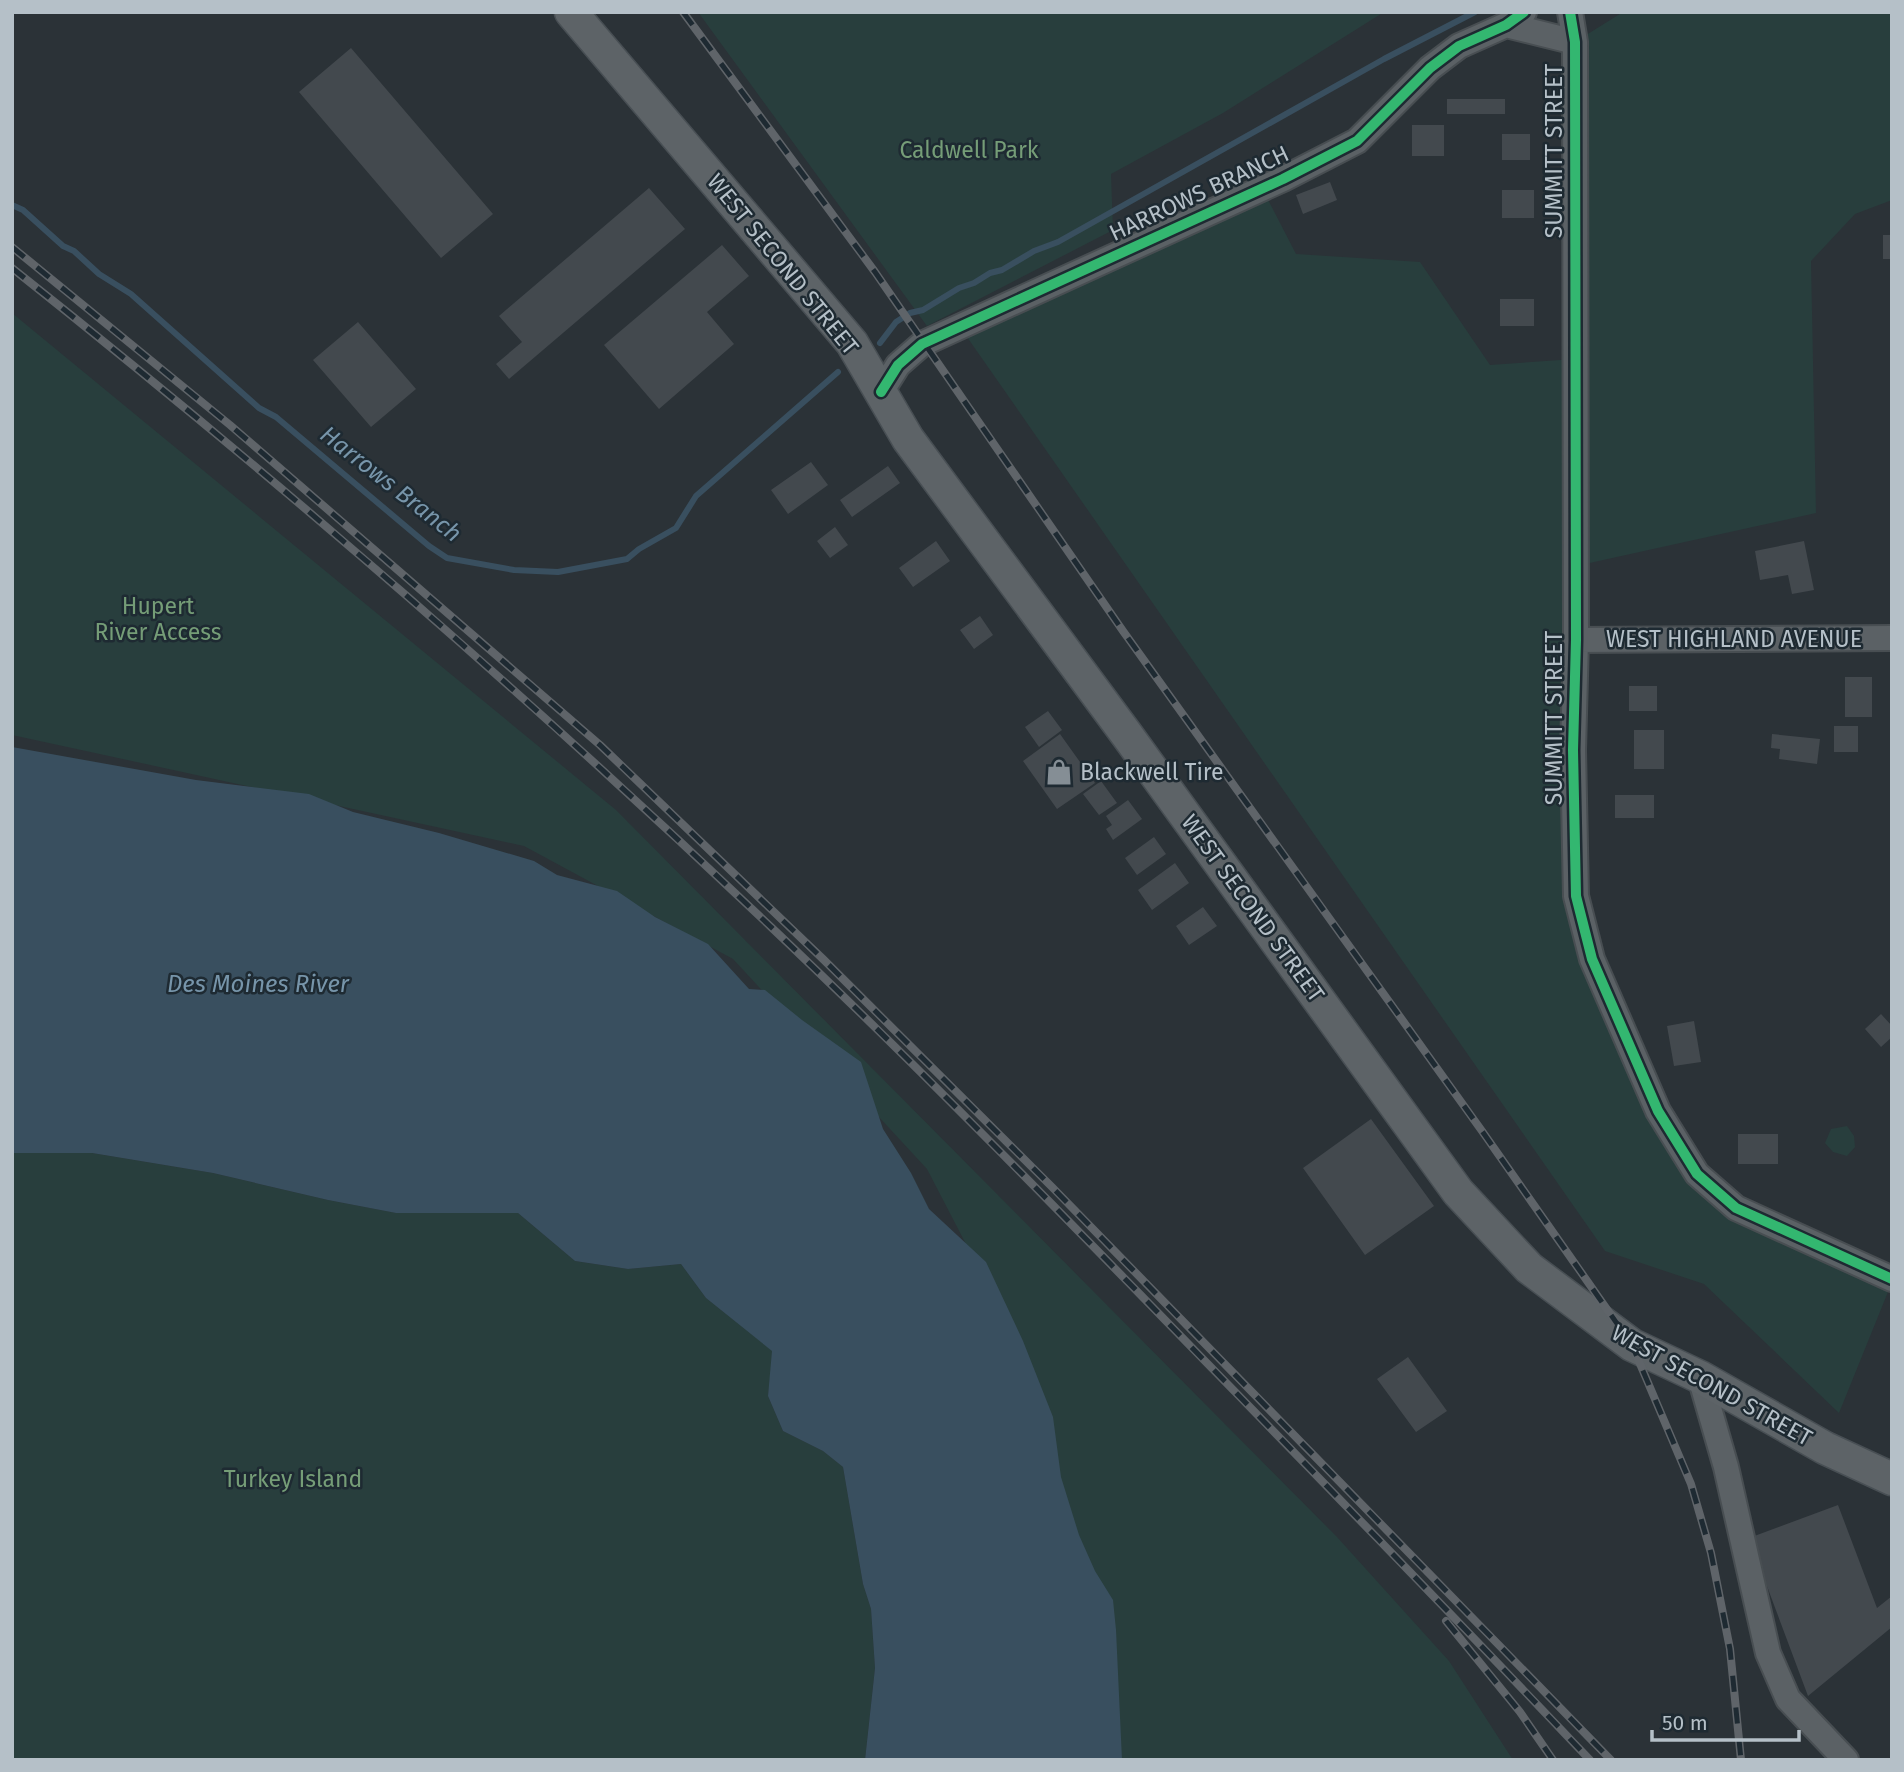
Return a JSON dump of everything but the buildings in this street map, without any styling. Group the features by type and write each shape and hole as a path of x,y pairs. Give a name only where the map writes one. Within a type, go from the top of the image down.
{"main road":[{"name":"WEST SECOND STREET","path":"571,12 852,343 908,439 1127,735 1458,1192 1529,1268 1632,1345 1700,1377 1825,1448 1892,1479"}],"street":[{"name":"SUMMITT STREET","path":"1570,12 1575,42 1576,640 1573,750 1576,896 1592,959 1658,1111 1696,1174 1736,1208 1892,1279"},
{"name":"HARROWS BRANCH","path":"881,393 898,365 922,344 1262,188 1357,141 1430,68 1459,46 1515,18"},
{"path":"1515,18 1575,42"},
{"name":"WEST HIGHLAND AVENUE","path":"1576,640 1892,638"},
{"path":"1700,1377 1726,1467 1768,1653 1788,1699 1846,1760"}],"green space":[{"name":"Caldwell Park","path":"698,12 1384,12 1223,113 1111,174 1113,230 927,326"},
{"path":"1623,12 1892,12 1892,200 1855,214 1811,261 1816,513 1576,566 1576,896 1697,1174 1892,1282 1839,1413 1704,1284 1605,1251 960,327 1262,188 1296,254 1420,262 1490,365 1575,359 1575,42"},
{"name":"Hupert River Access","path":"12,313 616,810 1337,1537 1449,1661 1513,1760 1096,1760 1008,1325 927,1169 733,959 524,846 12,735"},
{"path":"1847,1126 1854,1136 1855,1147 1847,1156 1833,1152 1825,1143 1831,1129"},
{"name":"Turkey Island","path":"12,1153 92,1153 213,1173 396,1213 518,1213 575,1261 628,1269 681,1264 706,1298 773,1351 768,1396 783,1431 823,1451 843,1467 863,1584 871,1609 875,1668 865,1760 12,1760"}],"water":[{"name":"Des Moines River","path":"12,747 196,780 309,794 353,812 439,833 534,861 557,875 617,891 655,917 708,944 749,989 765,990 861,1062 883,1129 911,1173 929,1209 986,1262 1023,1341 1053,1417 1061,1477 1079,1535 1095,1571 1113,1600 1122,1760 865,1760 875,1668 871,1609 863,1584 843,1467 823,1451 783,1431 768,1396 772,1351 706,1298 681,1264 628,1269 575,1261 518,1213 396,1213 213,1173 92,1153 12,1153"}],"waterway":[{"name":"Harrows Branch","path":"880,343 896,322 910,313 923,310 959,288 1058,242 1384,59 1475,12"},
{"name":"Harrows Branch","path":"12,205 23,210 99,274 131,294 259,408 276,417 429,546 447,558 514,570 558,572 627,559 676,528 696,496 838,372"}],"railway":[{"path":"683,12 875,272 1123,631 1632,1345 1691,1484 1711,1553 1730,1649 1741,1760"},
{"path":"12,247 230,425 600,745 824,960 1052,1187 1611,1760"},
{"path":"12,268 207,426 399,589 587,756 771,927 1043,1195 1590,1760"},
{"path":"1446,1621 1520,1712 1553,1760"}],"cycle path":[{"path":"881,392 898,365 922,344 1283,179 1357,141 1430,68 1459,46 1506,25 1524,12"},
{"path":"1570,12 1575,42 1576,640 1573,750 1576,896 1592,959 1658,1111 1697,1174 1736,1208 1892,1279"}],"place":[{"name":"Blackwell Tire","path":"1059,772"}]}
